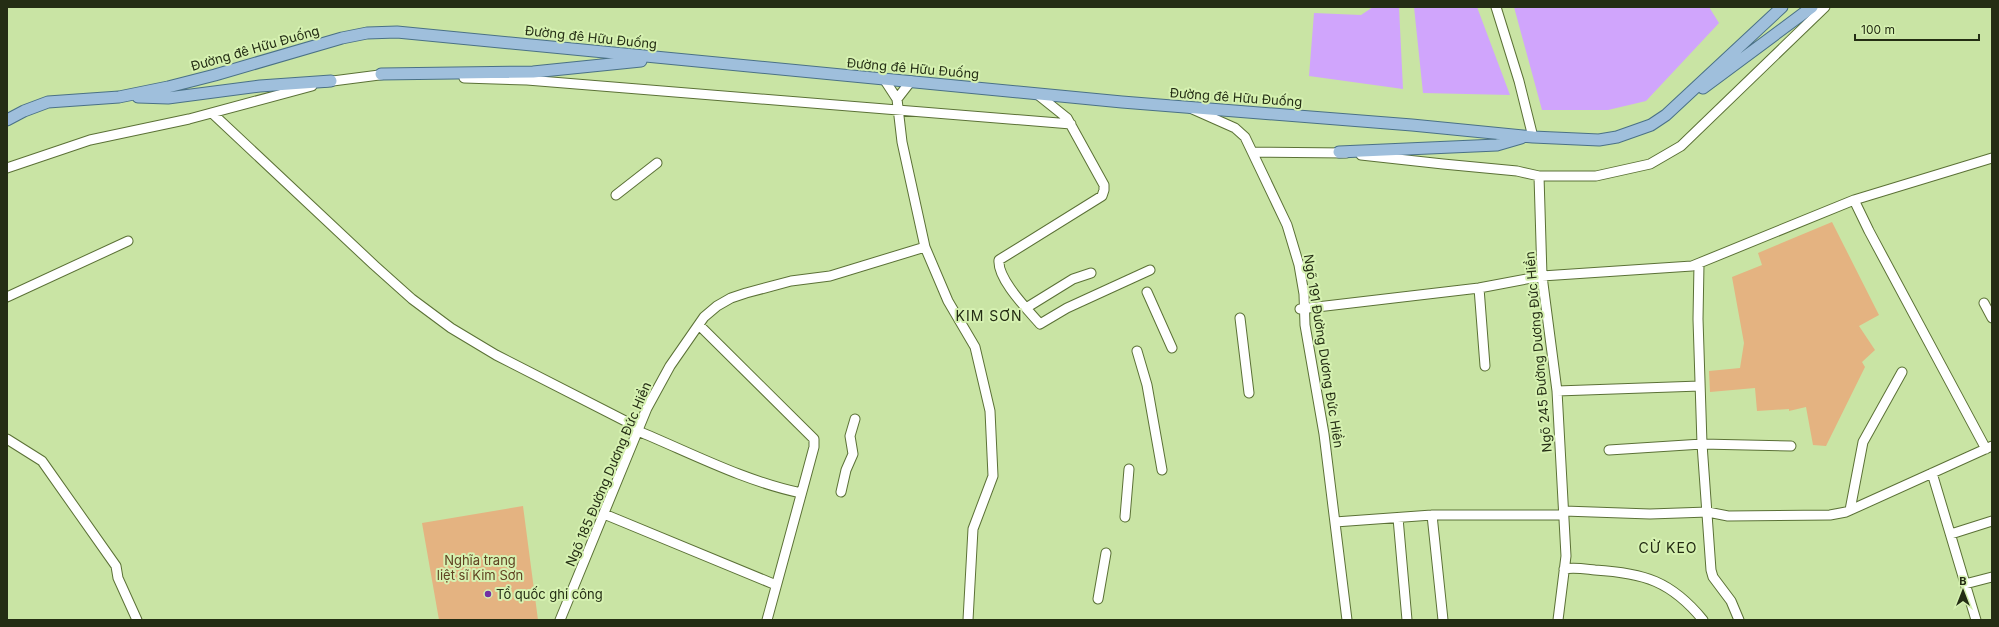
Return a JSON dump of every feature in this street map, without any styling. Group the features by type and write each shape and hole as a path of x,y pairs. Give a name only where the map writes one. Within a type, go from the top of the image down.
{"main road":[{"name":"Đường đê Hữu Đuống","path":"7,120 24,111 48,102 119,97 215,75 342,38 367,33 397,32 664,59 1188,108 1404,124 1529,137 1599,140 1617,137 1651,125 1678,105 1718,65 1782,7"},
{"path":"1678,105 1812,7"},
{"path":"381,74 533,72 664,59"},
{"path":"119,97 168,98 260,86 330,81"},
{"path":"1339,152 1497,145 1529,137"}],"street":[{"path":"1496,7 1519,81 1529,137"},
{"path":"1253,152 1339,152 1517,171 1539,176 1596,176 1650,164 1681,146 1825,7"},
{"path":"7,168 90,140 212,113 330,81 381,74 527,80 1071,124"},
{"path":"884,80 897,99 902,142 924,247 948,302 975,347 990,411 993,476 973,529 968,620"},
{"path":"897,99 911,81"},
{"path":"1037,94 1067,118 1104,185 1104,190 1102,196 998,260 998,267 1003,277 1040,324 1067,308 1150,270"},
{"name":"Ngõ 191 Đường Dương Đức Hiền","path":"1188,108 1238,129 1246,137 1272,192 1290,237 1299,265 1302,309 1324,434 1346,620"},
{"path":"212,113 374,266 412,299 446,324 496,355 638,429 737,473 774,486 801,493"},
{"path":"1302,309 1480,288 1542,276 1682,268 1699,264 1854,200 1992,158"},
{"path":"616,195 657,163"},
{"name":"Ngõ 245 Đường Dương Đức Hiền","path":"1539,176 1542,276 1558,391 1566,556 1558,620"},
{"path":"1335,522 1432,515 1564,513 1650,514 1708,512 1728,516 1830,515 1850,510 1989,448 1869,231 1854,200"},
{"path":"7,297 128,241"},
{"name":"Ngõ 185 Đường Dương Đức Hiền","path":"560,620 638,429 670,366 704,317 717,306 731,298 790,281 830,276 924,247"},
{"path":"1699,264 1702,444 1712,574 1731,602 1739,620"},
{"path":"1026,308 1073,279 1091,273"},
{"path":"1480,288 1485,366"},
{"path":"1147,292 1172,348"},
{"path":"1984,303 1992,318"},
{"path":"1240,318 1249,393"},
{"path":"699,325 814,439 814,447 766,620"},
{"path":"1137,351 1148,385 1162,470"},
{"path":"1850,510 1862,442 1902,372"},
{"path":"1558,391 1700,386"},
{"path":"841,492 846,470 853,454 850,436 855,419"},
{"path":"7,439 42,460 66,493 116,566 118,578 137,620"},
{"path":"1609,450 1702,444 1791,446"},
{"path":"1125,517 1129,469"},
{"path":"1932,473 1976,620"},
{"path":"604,514 776,585"},
{"path":"1432,515 1443,620"},
{"path":"1398,518 1408,620"},
{"path":"1951,534 1992,521"},
{"path":"1098,599 1106,553"},
{"path":"1564,569 1625,572 1656,582 1687,601 1703,620"},
{"path":"1965,584 1992,577"}],"green space":[{"path":"1832,222 1879,315 1859,326 1875,350 1862,362 1865,367 1826,446 1813,445 1806,407 1789,411 1789,409 1757,411 1755,388 1710,392 1709,371 1740,368 1744,343 1732,277 1762,265 1758,253"},
{"name":"Nghĩa trang liệt sĩ Kim Sơn","path":"523,506 538,620 439,620 422,523"}],"shaded area":[{"path":"1373,7 1399,7 1403,89 1309,76 1314,13 1361,15"},
{"path":"1414,7 1477,7 1510,95 1423,93"},
{"path":"1514,7 1709,7 1719,23 1646,101 1608,110 1542,110"}],"place":[{"name":"Tổ quốc ghi công","path":"488,594"}],"district":[{"name":"KIM SƠN","path":"989,315"},
{"name":"CỪ KEO","path":"1668,547"}]}
